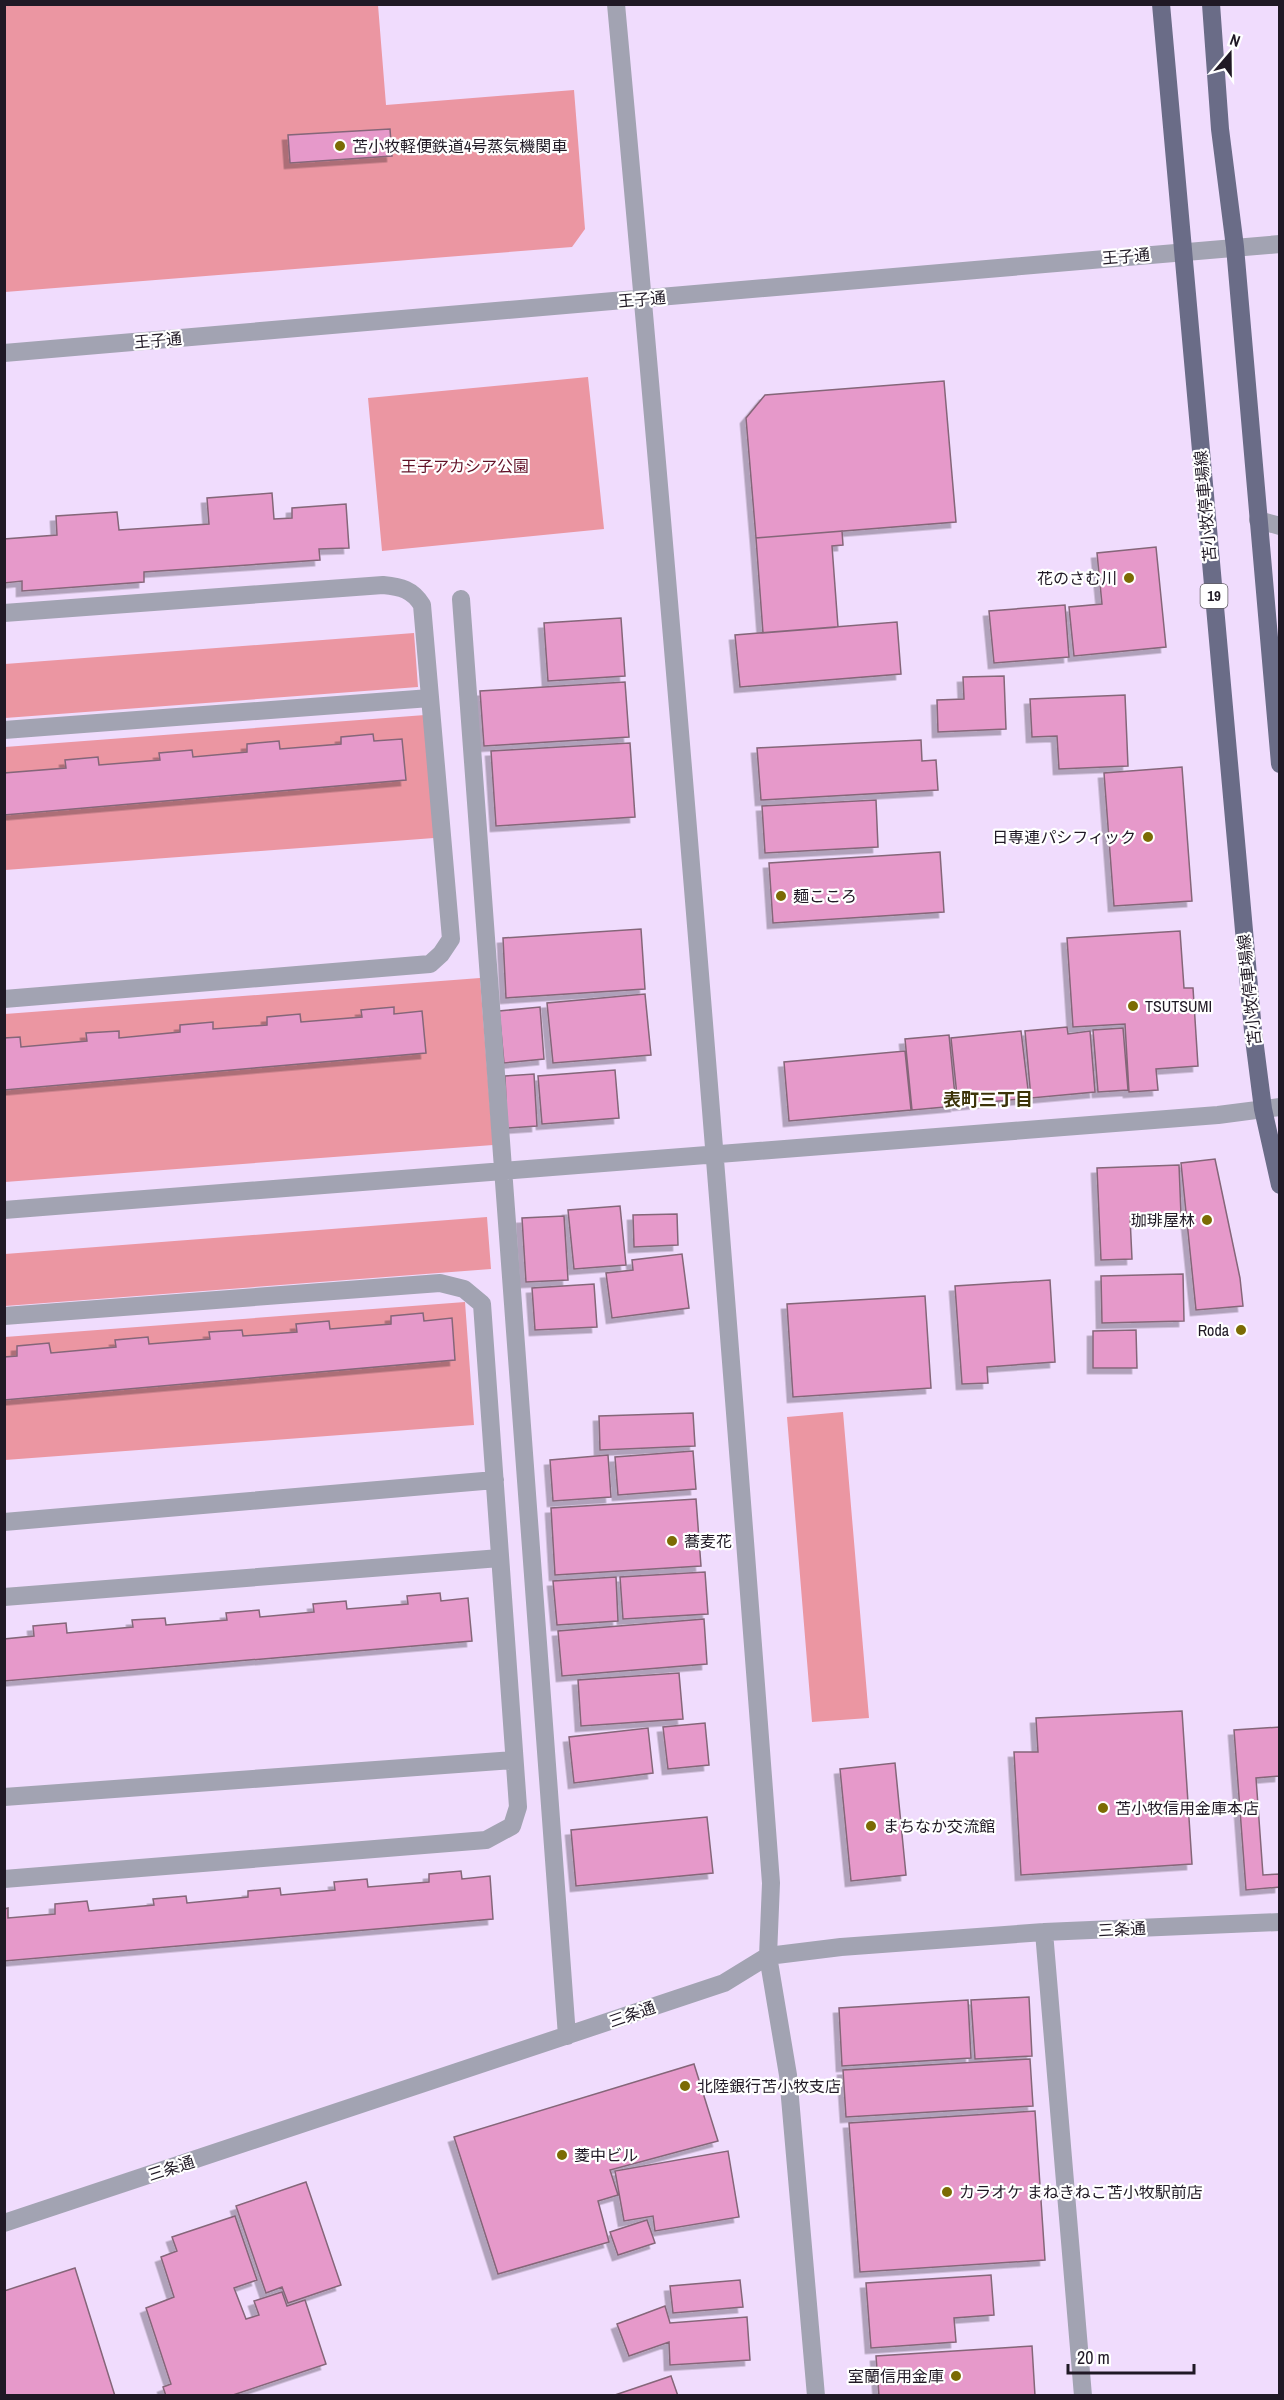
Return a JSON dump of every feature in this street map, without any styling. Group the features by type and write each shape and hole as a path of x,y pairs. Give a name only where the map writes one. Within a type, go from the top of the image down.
{"main road":[{"name":"苫小牧停車場線","path":"1161,4 1252,1031 1271,1108 1280,1185"},
{"path":"1211,4 1220,129 1234,247 1280,764"}],"street":[{"path":"616,4 643,299 714,1156 722,1224 771,1883 768,1956 788,2075 816,2396"},
{"name":"王子通","path":"4,352 1280,244"},
{"path":"1258,520 1280,526"},
{"path":"4,613 383,585 402,587 415,595 422,605 451,939 441,954 430,964 4,999"},
{"path":"461,599 567,2036"},
{"path":"4,730 430,698"},
{"path":"4,1210 714,1156 1218,1115 1271,1108"},
{"path":"4,1316 440,1283 464,1289 482,1304 518,1807 512,1826 486,1840 4,1879"},
{"path":"4,1522 495,1480"},
{"path":"4,1597 500,1558"},
{"path":"4,1797 514,1760"},
{"name":"三条通","path":"4,2223 724,1983 768,1956 840,1947 1044,1932 1280,1922"},
{"path":"1044,1932 1083,2396"}],"green space":[{"path":"5,5 378,5 386,105 574,90 585,229 572,247 5,292"},
{"name":"王子アカシア公園","path":"588,377 604,529 382,551 368,398"},
{"path":"414,633 418,687 5,718 5,664"},
{"path":"425,715 434,838 5,870 5,747"},
{"path":"480,978 493,1145 5,1182 5,1014"},
{"path":"487,1217 491,1269 5,1306 5,1254"},
{"path":"465,1302 474,1425 5,1460 5,1337"},
{"path":"843,1412 869,1718 812,1722 787,1417"}],"building":[{"name":"苫小牧軽便鉄道4号蒸気機関車","path":"390,129 392,156 290,163 288,135"},
{"path":"944,381 956,522 756,538 746,418 765,395"},
{"path":"272,493 274,519 292,518 292,508 346,504 349,548 319,549 320,560 144,572 144,582 22,591 22,581 4,583 4,539 57,535 56,516 117,512 119,530 209,524 207,498"},
{"path":"842,531 843,545 832,546 838,627 763,633 756,538"},
{"name":"花のさむ川","path":"1156,547 1166,647 1074,656 1069,607 1102,604 1097,553"},
{"path":"1065,605 1069,657 994,663 989,611"},
{"path":"621,618 625,676 548,681 544,623"},
{"path":"897,622 901,674 740,687 735,635"},
{"path":"1004,676 1006,729 938,732 937,700 964,699 963,677"},
{"path":"625,682 629,737 484,746 480,691"},
{"path":"1125,695 1128,766 1059,769 1057,736 1032,737 1030,699"},
{"path":"373,734 374,741 402,739 406,780 4,815 4,773 66,768 65,760 98,757 99,765 160,760 159,753 192,750 193,757 247,752 247,744 279,741 280,749 341,744 341,737"},
{"path":"921,740 922,761 936,760 938,790 761,800 757,748"},
{"path":"630,743 635,817 496,826 491,751"},
{"name":"日専連パシフィック","path":"1182,767 1192,901 1114,906 1104,773"},
{"path":"876,800 878,847 765,853 762,806"},
{"path":"940,852 944,912 773,923 769,863"},
{"path":"641,929 645,989 506,998 503,938"},
{"name":"TSUTSUMI","path":"1180,931 1184,988 1193,988 1198,1066 1156,1069 1158,1090 1129,1092 1125,1024 1073,1027 1067,938"},
{"path":"645,994 651,1055 553,1063 547,1003"},
{"path":"394,1007 394,1014 422,1011 426,1053 4,1090 4,1038 20,1037 21,1047 87,1041 86,1033 119,1031 119,1038 180,1032 180,1025 213,1022 213,1029 267,1025 267,1017 300,1014 301,1022 362,1017 361,1010"},
{"path":"540,1007 544,1059 504,1063 499,1011"},
{"path":"1067,1027 1068,1034 1090,1031 1095,1092 1031,1098 1025,1031"},
{"path":"1123,1028 1128,1090 1098,1092 1093,1030"},
{"path":"1021,1031 1029,1098 958,1105 951,1038"},
{"path":"949,1035 956,1106 912,1110 905,1039"},
{"path":"905,1051 911,1110 789,1121 784,1062"},
{"path":"615,1070 619,1118 542,1124 538,1076"},
{"path":"534,1074 537,1126 507,1128 505,1076"},
{"name":"珈琲屋林","path":"1215,1159 1240,1278 1243,1306 1196,1310 1181,1163"},
{"path":"1179,1165 1181,1215 1130,1217 1132,1259 1101,1260 1097,1168"},
{"path":"620,1206 626,1265 574,1269 568,1210"},
{"path":"677,1214 678,1245 634,1247 633,1215"},
{"path":"564,1216 568,1280 526,1282 522,1218"},
{"path":"682,1254 689,1308 612,1318 606,1273 633,1270 632,1260"},
{"path":"1183,1274 1184,1321 1102,1323 1101,1276"},
{"path":"1050,1280 1055,1362 987,1367 988,1383 962,1384 955,1286"},
{"path":"594,1284 597,1327 535,1330 532,1288"},
{"path":"925,1296 931,1388 793,1397 787,1304"},
{"path":"423,1313 424,1321 452,1318 455,1360 4,1400 4,1357 17,1356 17,1346 49,1343 51,1353 116,1347 115,1340 148,1337 149,1344 210,1339 209,1332 242,1330 243,1336 297,1332 296,1324 329,1321 330,1329 391,1324 391,1316"},
{"path":"1136,1330 1137,1368 1093,1368 1093,1331"},
{"path":"693,1413 695,1446 600,1450 599,1416"},
{"path":"693,1451 696,1489 618,1495 615,1457"},
{"path":"608,1455 611,1497 553,1501 550,1460"},
{"path":"696,1499 701,1566 555,1575 551,1508"},
{"path":"705,1572 708,1614 623,1619 620,1577"},
{"path":"616,1577 618,1621 557,1625 553,1581"},
{"path":"440,1593 441,1601 468,1598 472,1641 4,1681 4,1639 34,1636 33,1626 66,1623 67,1633 133,1627 132,1620 165,1618 166,1625 227,1620 226,1613 259,1610 260,1617 314,1612 313,1604 346,1601 347,1609 408,1604 407,1596"},
{"path":"704,1619 707,1664 562,1676 558,1631"},
{"path":"679,1673 683,1719 581,1726 578,1680"},
{"name":"苫小牧信用金庫本店","path":"1182,1711 1192,1864 1021,1875 1014,1752 1038,1752 1036,1718"},
{"path":"705,1723 709,1765 668,1769 663,1727"},
{"path":"1280,1727 1280,1776 1256,1778 1263,1875 1280,1874 1280,1887 1246,1890 1234,1730"},
{"path":"648,1728 653,1773 574,1783 569,1737"},
{"path":"895,1763 906,1875 851,1881 840,1769"},
{"path":"707,1817 713,1873 576,1886 571,1830"},
{"path":"461,1871 462,1879 490,1876 493,1919 4,1961 4,1909 8,1908 8,1918 55,1914 55,1904 87,1901 89,1911 154,1905 153,1899 186,1896 187,1903 248,1897 248,1891 280,1888 281,1895 335,1890 334,1882 367,1879 368,1887 429,1882 429,1874"},
{"path":"1029,1997 1032,2056 975,2059 971,2000"},
{"path":"968,2000 971,2058 842,2066 839,2008"},
{"path":"1030,2059 1033,2106 846,2117 843,2070"},
{"name":"菱中ビル","path":"694,2064 718,2141 610,2170 618,2195 598,2201 609,2242 498,2274 454,2137"},
{"name":"カラオケ まねきねこ苫小牧駅前店","path":"1035,2111 1045,2260 860,2272 849,2123"},
{"path":"728,2151 739,2217 655,2231 653,2216 624,2221 615,2171"},
{"path":"306,2182 341,2285 288,2303 282,2287 266,2293 236,2206"},
{"path":"235,2216 257,2280 234,2288 246,2319 259,2315 254,2301 282,2292 287,2306 305,2300 326,2364 230,2396 166,2396 163,2387 171,2384 146,2308 174,2297 161,2257 177,2251 172,2237"},
{"path":"647,2220 655,2243 618,2255 610,2232"},
{"path":"75,2268 115,2396 4,2396 4,2291"},
{"path":"991,2275 994,2315 954,2318 956,2342 871,2348 866,2283"},
{"path":"740,2280 743,2307 673,2313 670,2286"},
{"path":"665,2306 670,2323 747,2317 750,2360 670,2365 669,2342 629,2356 617,2324"},
{"name":"室蘭信用金庫","path":"1032,2346 1035,2396 879,2396 876,2356"},
{"path":"671,2376 678,2396 612,2396"}],"place":[{"name":"苫小牧軽便鉄道4号蒸気機関車","path":"340,146"},
{"name":"花のさむ川","path":"1129,578"},
{"name":"日専連パシフィック","path":"1148,837"},
{"name":"麺こころ","path":"781,896"},
{"name":"TSUTSUMI","path":"1133,1006"},
{"name":"珈琲屋林","path":"1207,1220"},
{"name":"Roda","path":"1241,1330"},
{"name":"蕎麦花","path":"672,1541"},
{"name":"苫小牧信用金庫本店","path":"1103,1808"},
{"name":"まちなか交流館","path":"871,1826"},
{"name":"北陸銀行苫小牧支店","path":"685,2086"},
{"name":"菱中ビル","path":"562,2155"},
{"name":"カラオケ まねきねこ苫小牧駅前店","path":"947,2192"},
{"name":"室蘭信用金庫","path":"956,2376"}],"district":[{"name":"表町三丁目","path":"988,1100"}]}
